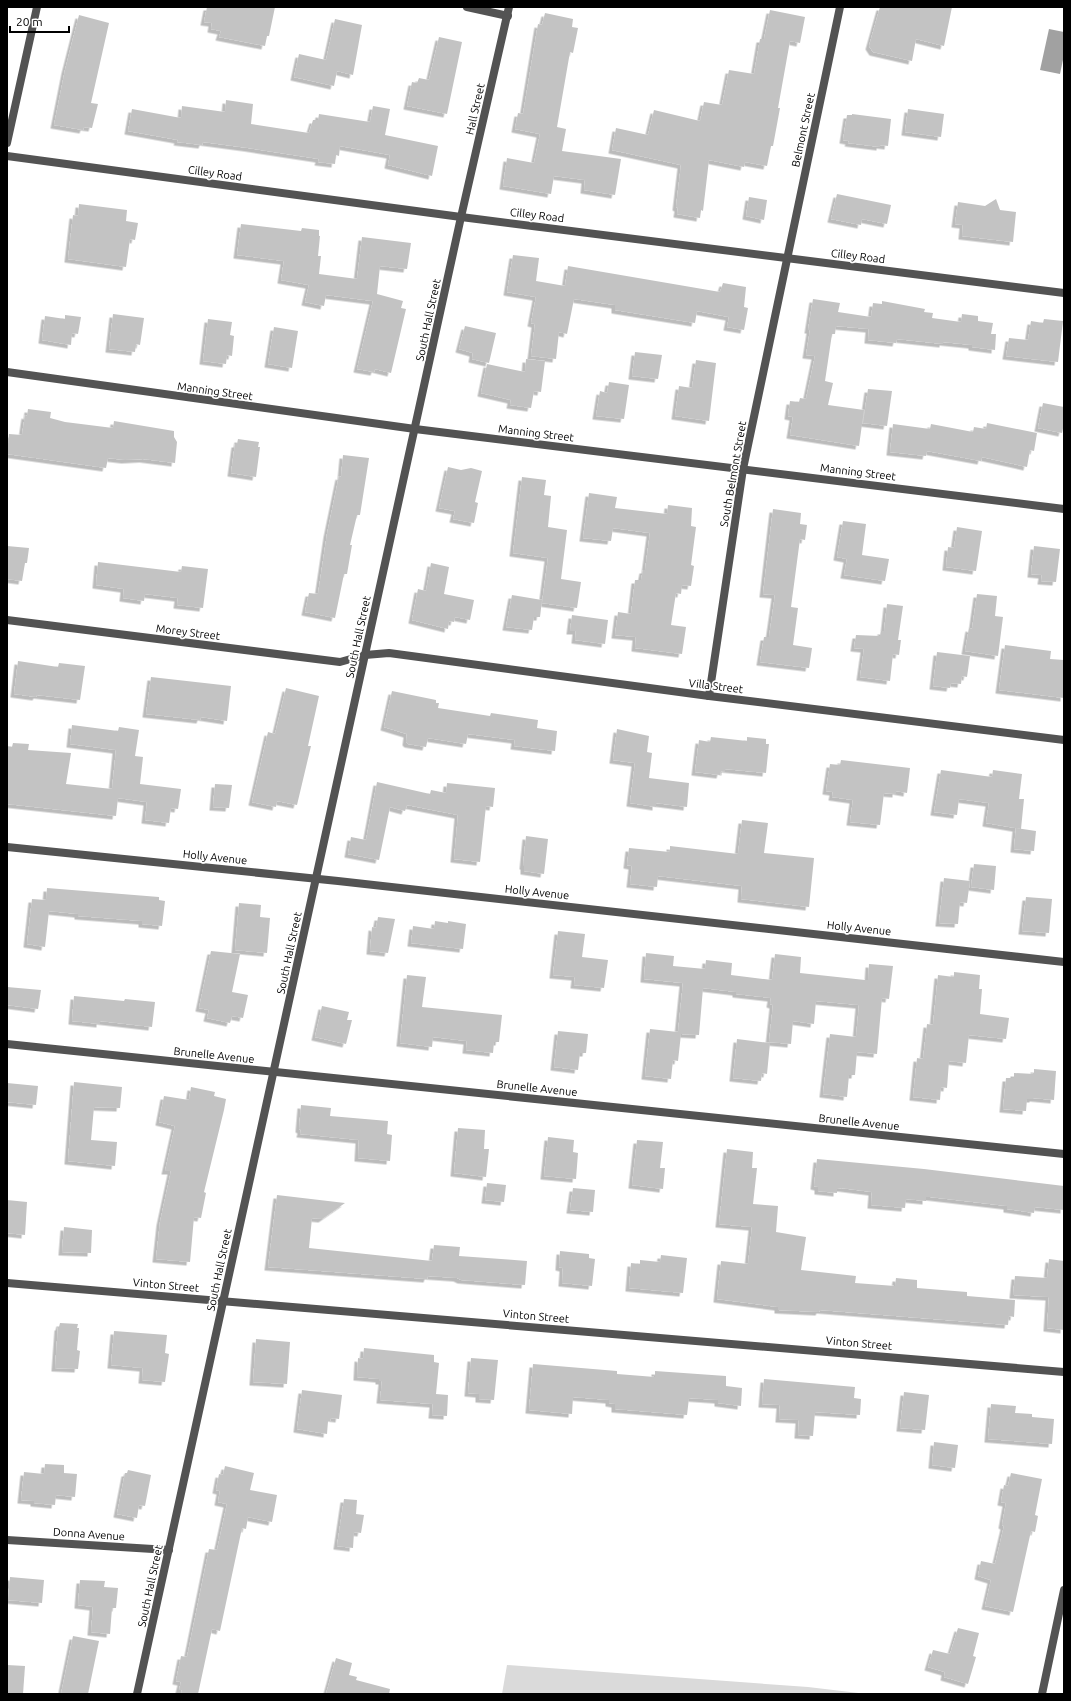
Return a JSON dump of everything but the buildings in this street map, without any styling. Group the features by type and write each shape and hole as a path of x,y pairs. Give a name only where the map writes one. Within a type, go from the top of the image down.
{"street":[{"path":"7,143 37,7"},
{"path":"467,7 508,16"},
{"name":"Hall Street","path":"461,217 510,7"},
{"name":"Belmont Street","path":"787,258 840,7"},
{"name":"Cilley Road","path":"7,156 461,217 1064,293"},
{"name":"South Hall Street","path":"137,1694 461,217"},
{"name":"South Belmont Street","path":"710,696 743,469 787,258"},
{"name":"Manning Street","path":"7,372 415,430 1064,509"},
{"name":"Morey Street","path":"7,620 340,662 365,655"},
{"name":"Villa Street","path":"365,655 389,653 710,696 1064,740"},
{"name":"Holly Avenue","path":"7,847 316,879 1064,962"},
{"name":"Brunelle Avenue","path":"7,1044 1064,1154"},
{"name":"Vinton Street","path":"7,1283 1064,1372"},
{"name":"Donna Avenue","path":"7,1540 169,1550"},
{"path":"1042,1694 1064,1590"}],"shaded area":[{"path":"1049,29 1064,32 1064,55 1060,74 1040,70"},
{"path":"507,1665 808,1687 867,1694 502,1694"}]}
